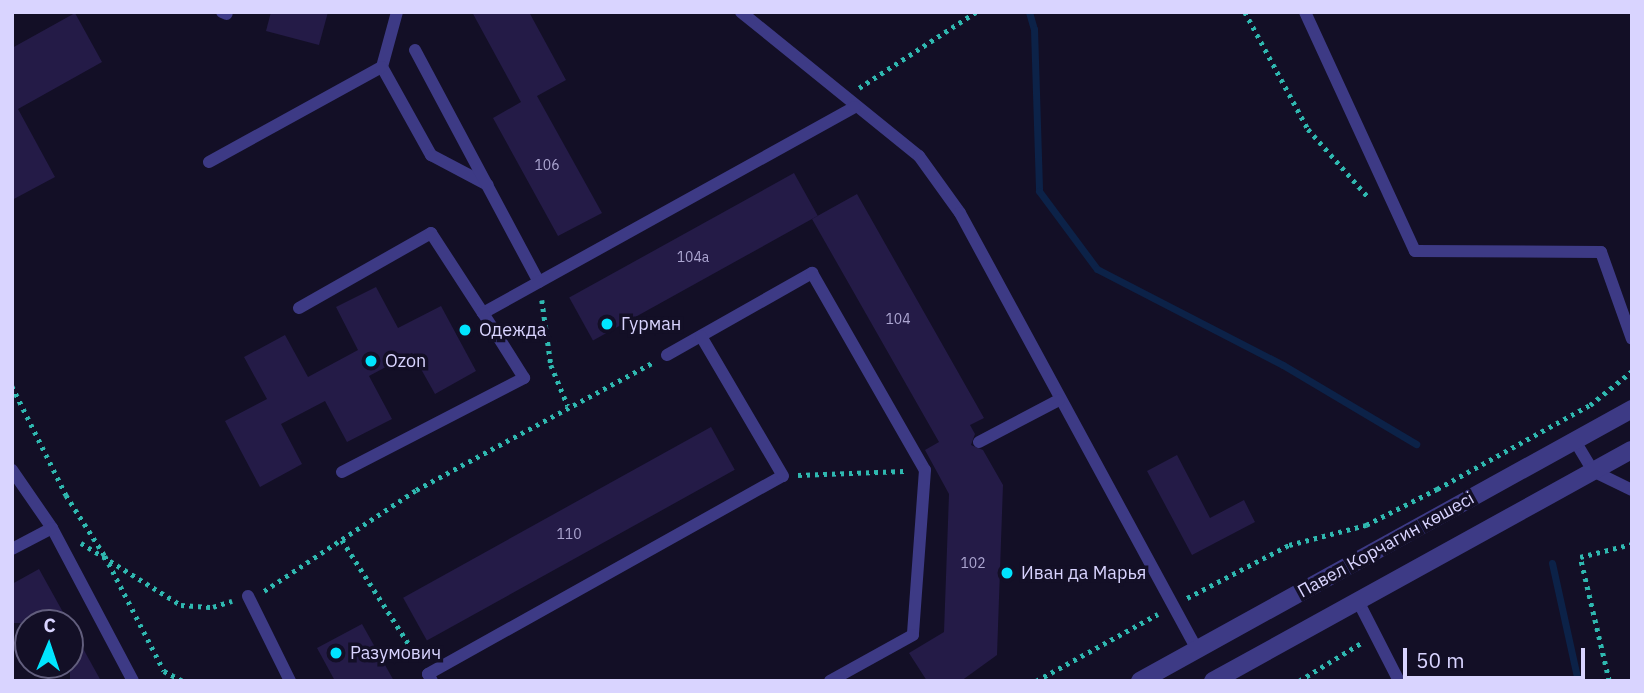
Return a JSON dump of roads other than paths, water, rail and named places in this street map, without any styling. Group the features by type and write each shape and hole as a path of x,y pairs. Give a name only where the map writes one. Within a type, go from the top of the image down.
{"street":[{"name":"Павел Корчагин көшесі","path":"1140,681 1632,409"},
{"name":"Павел Корчагин көшесі","path":"1213,681 1632,450"}],"lane":[{"path":"397,12 382,67 431,155 488,185"},
{"path":"741,12 855,107 919,156 960,213 1059,400 1197,649"},
{"path":"1305,12 1415,251 1601,252 1631,332"},
{"path":"415,50 539,282"},
{"path":"209,162 382,67"},
{"path":"483,313 855,107"},
{"path":"299,308 431,233 524,378 342,472"},
{"path":"667,355 812,272 929,468 916,641 830,681"},
{"path":"430,677 783,476 701,335"},
{"path":"979,442 1059,400"},
{"path":"1575,441 1593,471 1632,490"},
{"path":"12,470 51,528 133,681"},
{"path":"12,549 51,528"},
{"path":"248,596 290,681"},
{"path":"1358,601 1399,681"}],"waterway":[{"path":"1029,12 1034,29 1039,191 1097,269 1283,365 1416,444"},
{"path":"1552,563 1578,681"}],"place":[{"name":"Гурман","path":"607,324"},
{"name":"Одежда","path":"465,330"},
{"name":"Ozon","path":"371,361"},
{"name":"Иван да Марья","path":"1007,573"},
{"name":"Разумович","path":"336,653"}]}
